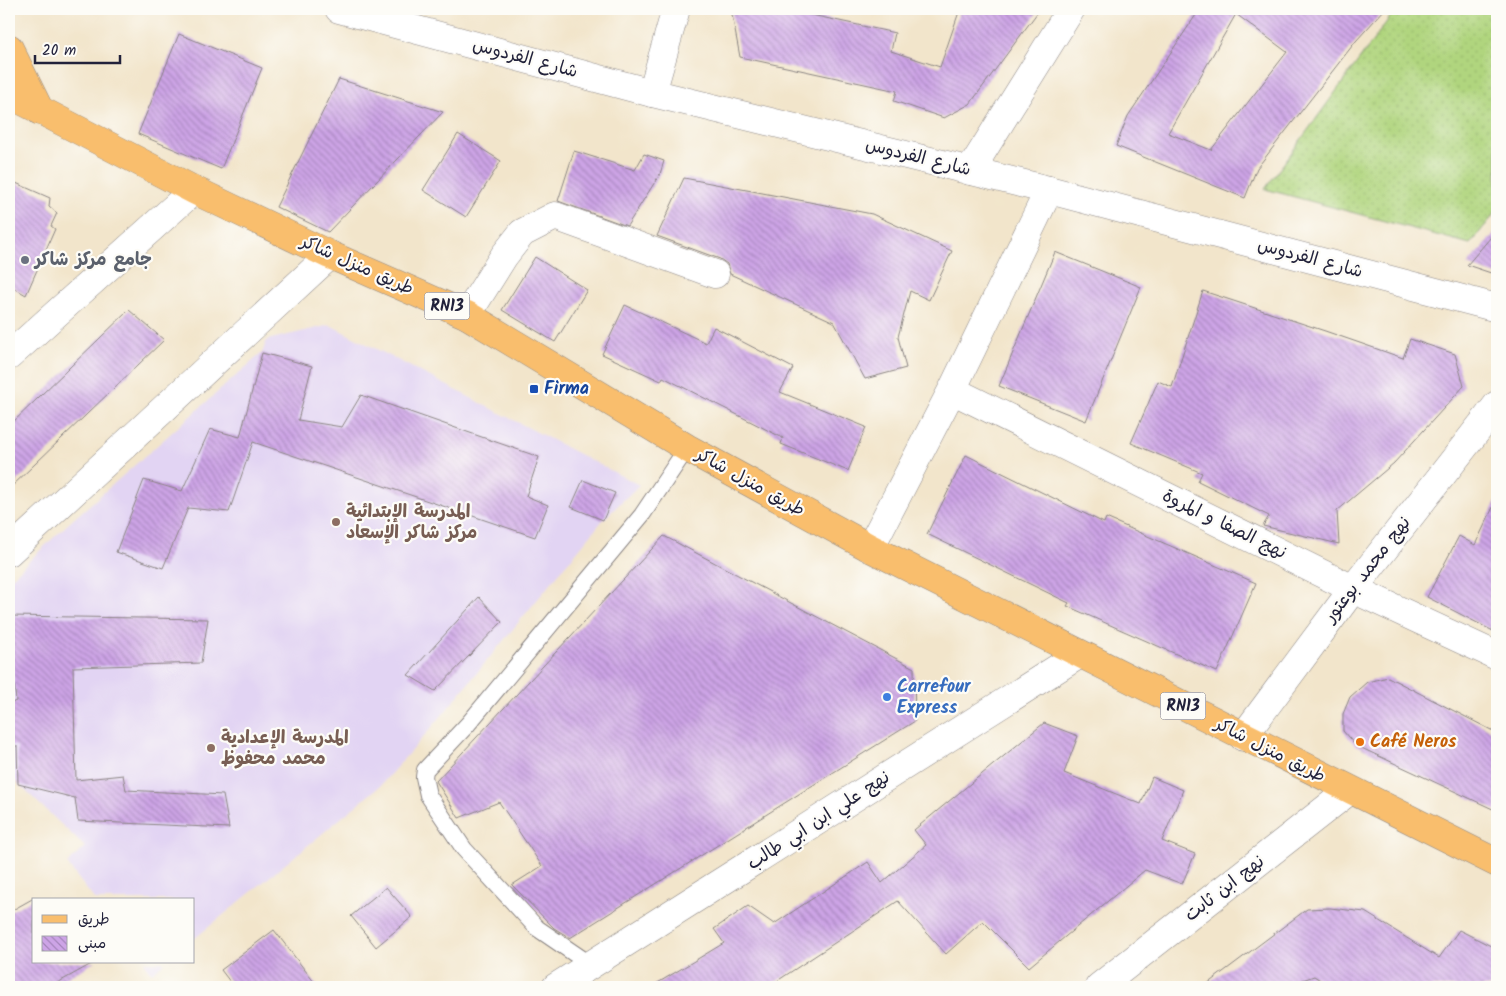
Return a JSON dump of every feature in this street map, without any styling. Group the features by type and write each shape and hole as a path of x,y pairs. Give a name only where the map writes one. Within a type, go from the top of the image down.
{"main road":[{"path":"9,48 22,103"},
{"name":"طريق منزل شاكر","path":"22,103 194,190 330,254 467,315 687,448 870,548 1497,864"}],"street":[{"name":"شارع الفردوس","path":"339,9 652,93 1050,190 1497,308"},
{"path":"652,93 676,9"},
{"path":"970,170 1070,9"},
{"path":"15,342 194,190"},
{"path":"870,548 952,390 1050,190"},
{"path":"467,315 504,256 522,233 555,216 715,274"},
{"path":"9,552 330,254"},
{"name":"نهج الصفا و المروة","path":"952,390 1353,589 1497,656"},
{"name":"نهج محمد بوعتور","path":"1243,737 1353,589 1497,405"},
{"name":"نهج علي ابن ابي طالب","path":"556,987 1080,654"},
{"name":"نهج ابن ثابت","path":"1109,985 1350,790"}],"lane":[{"path":"591,965 536,928 464,849 428,795 424,777 425,770 468,724 642,515 687,448"}],"shaded area":[{"path":"330,325 639,485 603,520 438,720 380,786 195,938 195,898 93,898 67,864 85,847 9,775 9,580 68,524 262,353 267,340"},
{"path":"145,964 163,964 152,973"}],"green space":[{"path":"1396,9 1497,9 1497,211 1470,244 1265,189"}],"building":[{"path":"731,9 813,9 807,14 895,33 891,51 940,67 960,9 1040,9 970,104 944,118 894,101 897,91 740,57"},
{"path":"1200,9 1385,9 1356,41 1257,168 1245,198 1116,146 1128,116","holes":["1236,14 1287,52 1211,150 1168,133"]},
{"path":"179,34 262,68 221,169 138,134"},
{"path":"339,79 443,112 328,232 276,207"},
{"path":"458,134 501,161 466,217 423,190"},
{"path":"574,151 635,170 644,154 664,161 660,174 627,226 558,201"},
{"path":"684,178 872,214 952,251 929,300 910,291 898,337 906,368 865,379 834,322 730,274 727,264 720,259 657,236"},
{"name":"جامع مركز شاكر","path":"9,180 50,198 49,206 57,213 51,226 55,229 26,295 9,285"},
{"path":"1497,230 1497,275 1467,265"},
{"path":"1055,252 1141,287 1086,421 999,386"},
{"path":"535,257 587,290 555,342 502,310"},
{"path":"1203,291 1403,358 1410,339 1455,354 1464,386 1394,463 1337,511 1339,544 1263,526 1269,516 1198,481 1202,473 1131,443 1158,381 1172,387"},
{"path":"625,305 706,343 714,327 793,368 780,392 866,427 848,471 781,444 783,438 663,377 661,381 602,354"},
{"path":"129,310 164,340 9,489 9,426"},
{"path":"262,353 312,366 298,420 342,427 361,395 539,457 526,496 548,505 535,537 253,442 229,512 188,508 163,568 116,552 144,480 182,491 210,429 240,437"},
{"path":"966,455 1104,523 1106,518 1256,583 1217,672 1067,606 1069,603 927,534"},
{"path":"583,480 615,493 603,520 571,507"},
{"path":"1497,499 1497,633 1427,597 1459,536 1475,545"},
{"path":"664,536 914,668 915,721 570,938 554,928 512,885 542,866 499,802 459,818 436,781"},
{"path":"479,597 502,622 435,691 408,675"},
{"path":"9,616 208,619 201,663 73,667 76,780 123,775 126,790 223,795 229,828 78,821 75,798 18,784 17,746 9,745 9,704 16,701 11,651 9,650"},
{"path":"1388,677 1497,733 1497,811 1355,745 1343,731 1343,714 1350,697 1367,682"},
{"path":"1044,723 1078,736 1064,773 1141,804 1152,777 1183,790 1162,841 1195,854 1182,884 1145,870 1029,967 983,921 946,954 898,901 768,987 651,987 724,943 714,929 748,906 774,924 868,862 882,883 926,845 914,830"},
{"path":"386,887 412,917 376,947 351,916"},
{"path":"32,899 32,964 91,964 50,987 9,987 9,912"},
{"path":"1330,908 1365,912 1439,958 1459,930 1497,949 1497,987 1331,987 1314,976 1283,987 1203,987 1307,909"},
{"path":"274,930 318,987 234,987 221,970"}],"place":[{"name":"جامع مركز شاكر","path":"25,260"},
{"name":"Firma","path":"534,389"},
{"name":"المدرسة الإبتدائية مركز شاكر الإسعاد","path":"336,522"},
{"name":"Carrefour Express","path":"887,697"},
{"name":"Café Neros","path":"1360,742"},
{"name":"المدرسة الإعدادية محمد محفوظ","path":"211,748"}]}
